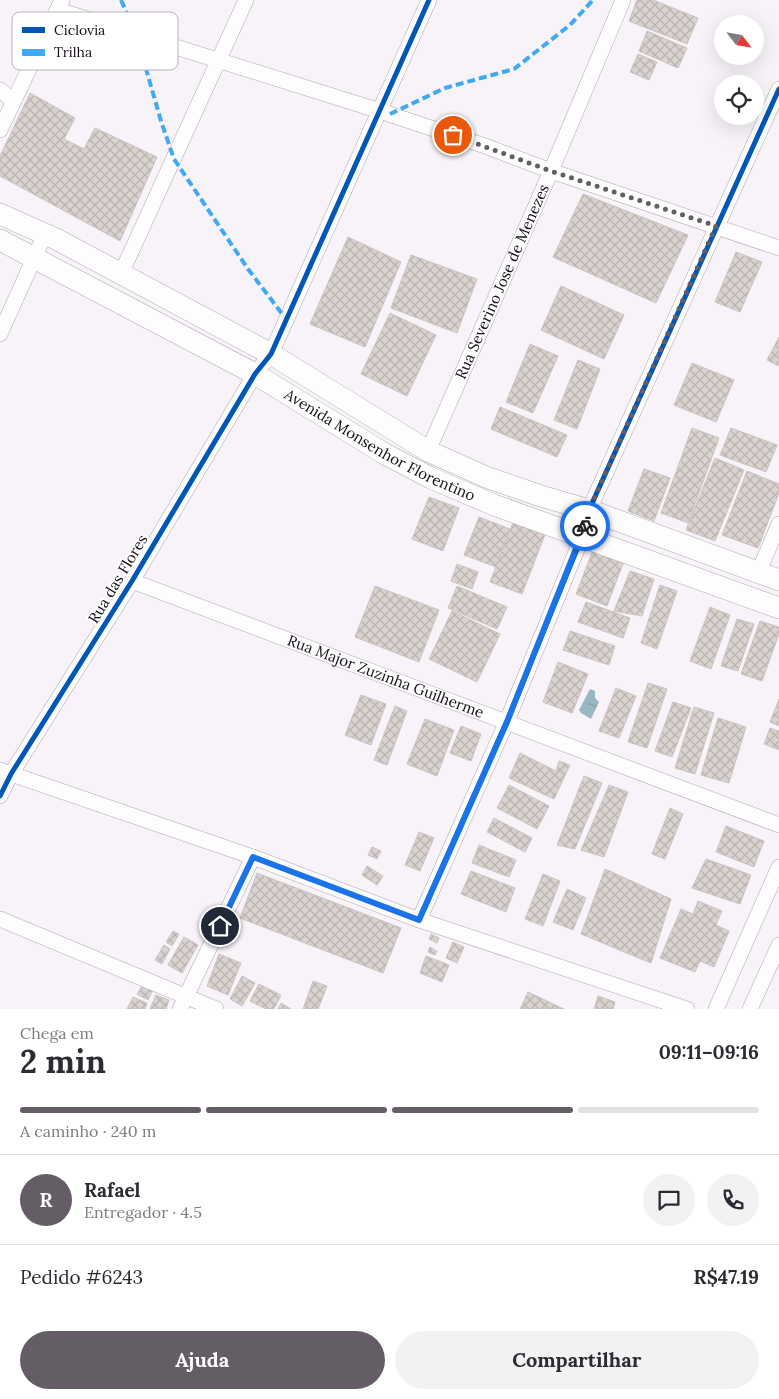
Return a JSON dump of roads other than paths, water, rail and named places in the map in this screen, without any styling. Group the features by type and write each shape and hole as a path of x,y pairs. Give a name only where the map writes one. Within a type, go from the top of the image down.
{"main road":[{"name":"Avenida Monsenhor Florentino","path":"0,214 45,234 271,354 428,451 486,477 589,510 779,580"},
{"name":"Avenida Monsenhor Florentino","path":"0,240 34,256 255,374 385,454 431,478 494,505 779,608"}],"street":[{"path":"121,274 246,0"},
{"name":"Rua das Flores","path":"0,796 6,772 132,581 255,374 271,354 429,0"},
{"name":"Rua Severino Jose de Menezes","path":"428,451 551,171 623,0"},
{"path":"60,5 80,12"},
{"path":"178,46 276,80 380,111 485,146 551,171 779,248"},
{"path":"0,130 29,70"},
{"path":"419,920 507,722 582,537 589,510 779,89"},
{"path":"0,90 14,101"},
{"path":"0,334 45,234"},
{"path":"758,573 779,524"},
{"name":"Rua Major Zuzinha Guilherme","path":"132,581 779,825"},
{"path":"6,772 253,857 419,920 687,1009"},
{"path":"183,1002 253,857"},
{"path":"716,1009 779,867"},
{"path":"0,919 183,1002 216,1009"},
{"path":"750,1009 779,945"}],"water":[{"path":"590,689 595,691 595,698 599,702 591,719 579,710"}]}
